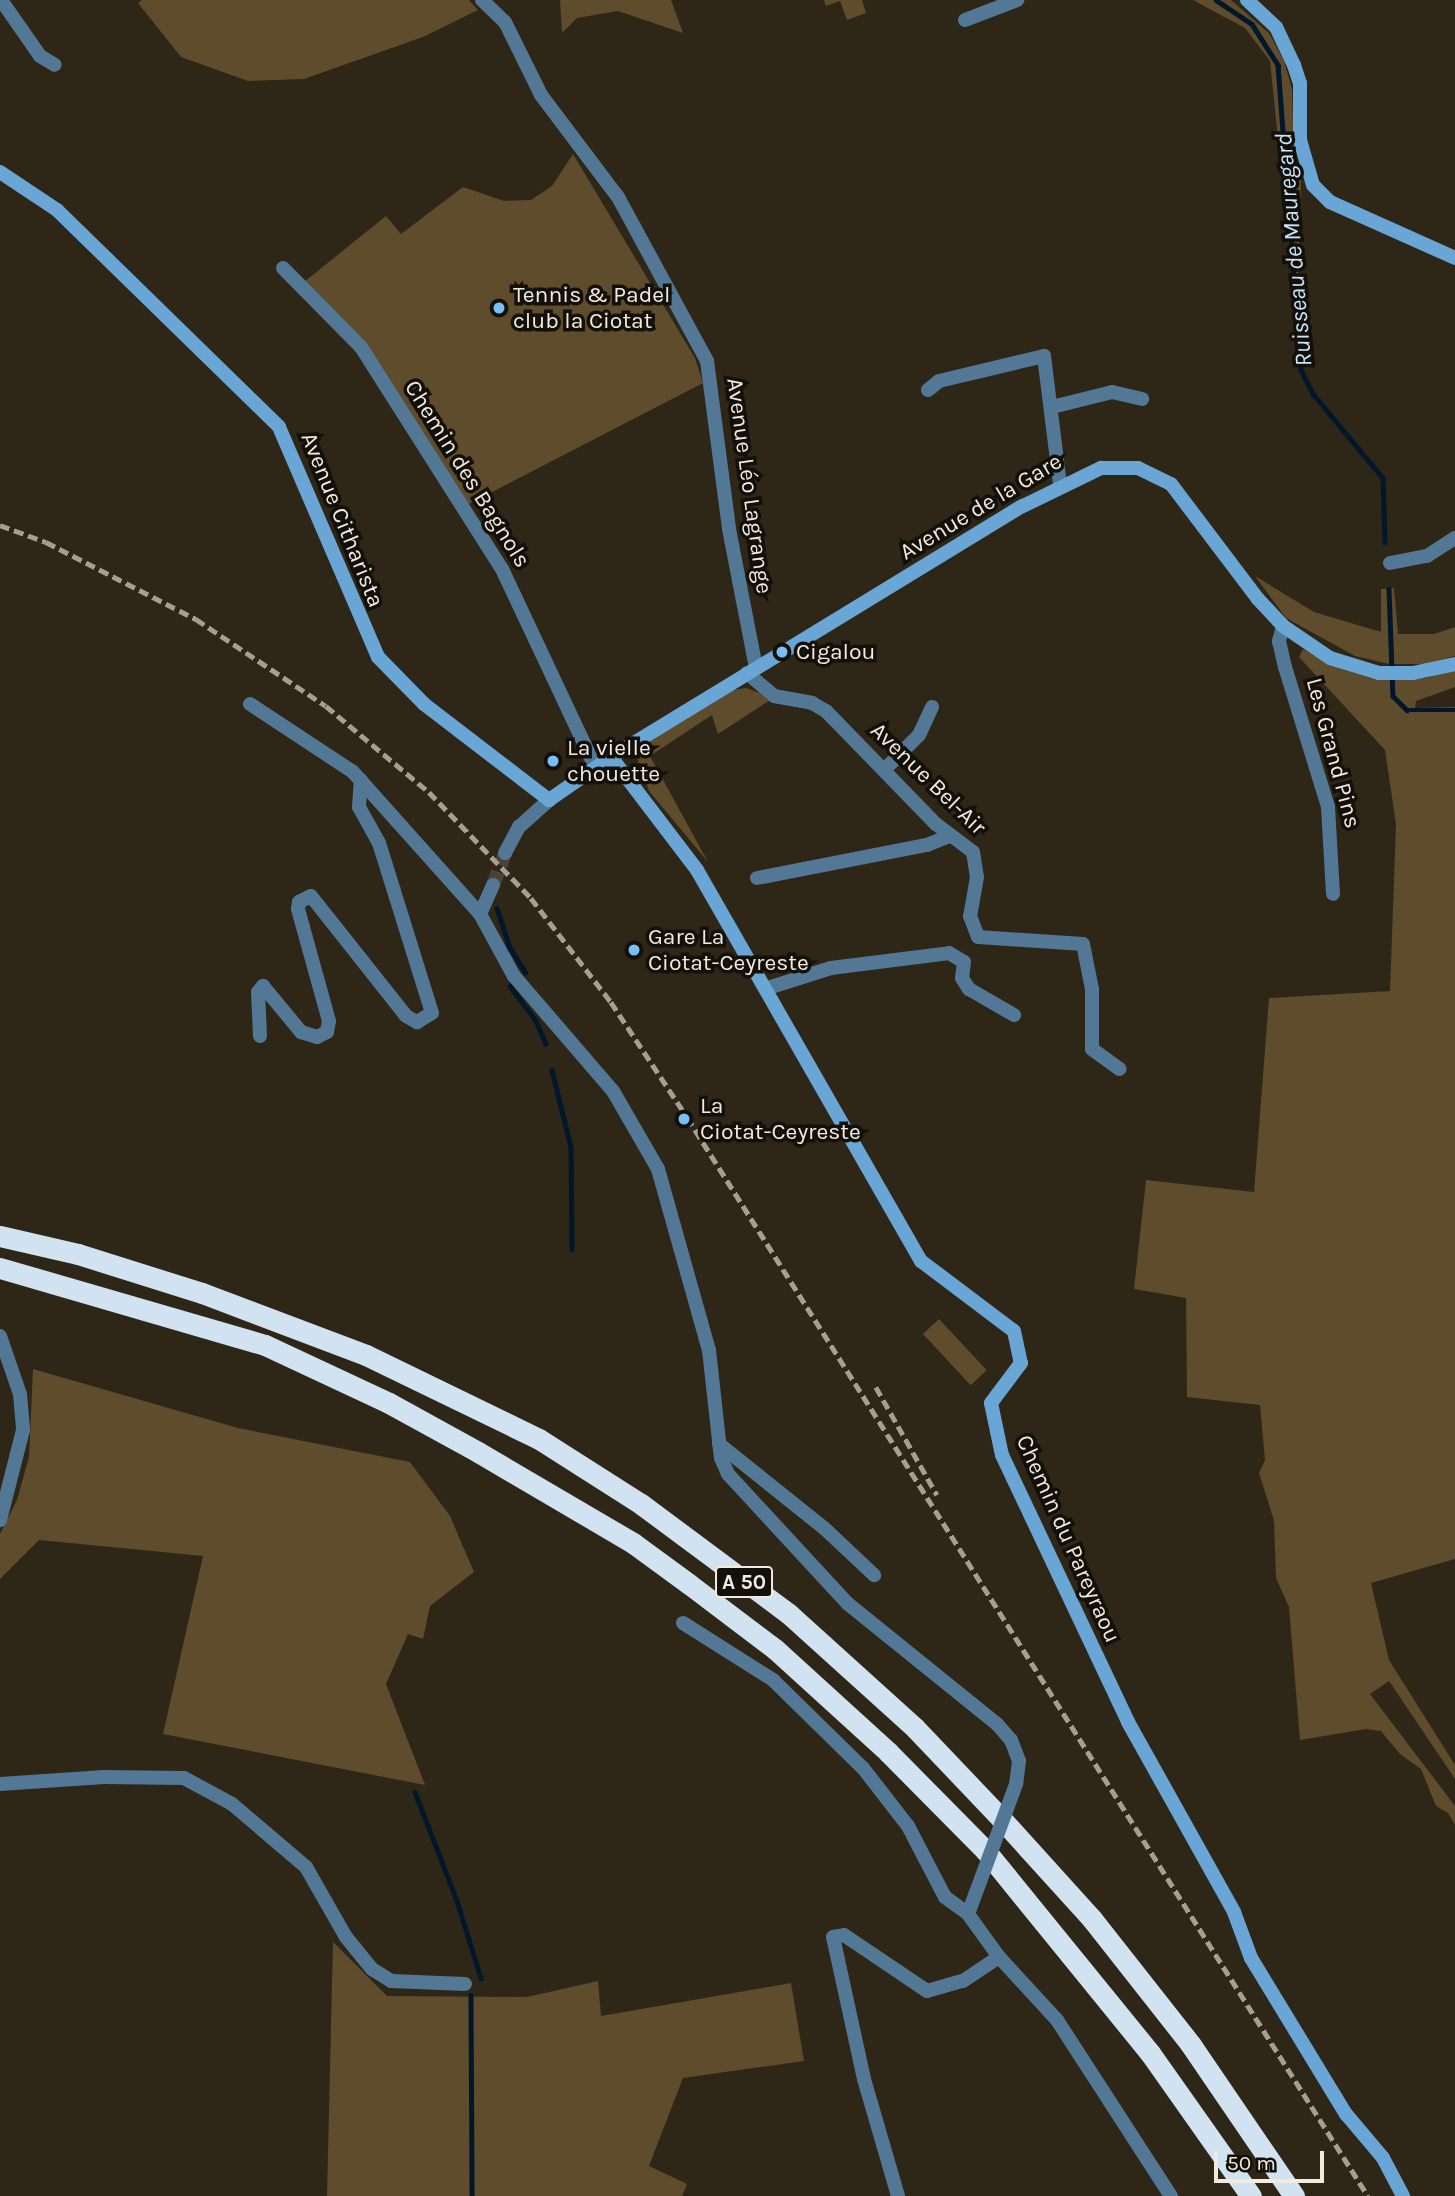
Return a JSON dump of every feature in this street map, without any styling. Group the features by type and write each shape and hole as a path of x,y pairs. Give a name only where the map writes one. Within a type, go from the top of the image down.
{"highway":[{"name":"A 50","path":"0,1236 78,1254 202,1293 366,1355 539,1440 641,1504 789,1614 915,1728 996,1813 1092,1919 1191,2045 1294,2196"},
{"name":"A 50","path":"0,1268 265,1345 388,1403 548,1491 689,1584 775,1649 888,1752 985,1850 1150,2053 1251,2196"}],"street":[{"path":"1,0 34,49 55,65"},
{"name":"Avenue Léo Lagrange","path":"482,0 505,22 541,95 618,197 707,360 729,529 752,670"},
{"path":"965,20 1017,0"},
{"path":"1247,0 1276,27 1294,65 1300,83 1300,141 1312,186 1330,202 1455,258"},
{"name":"Avenue Citharista","path":"0,172 57,210 279,427 335,567 378,657 424,704 549,800"},
{"name":"Chemin des Bagnols","path":"283,268 361,346 502,569 595,767"},
{"path":"928,390 939,381 1040,354 1046,360 1060,485"},
{"path":"1052,407 1112,392 1142,399"},
{"name":"Avenue de la Gare","path":"549,800 595,767 752,670 1060,485 1081,474 1119,467 1138,468 1171,484 1283,626 1330,658 1378,673 1413,673 1455,664"},
{"path":"1390,563 1427,556 1455,538"},
{"name":"Les Grand Pins","path":"1283,626 1279,641 1285,667 1328,807 1333,894"},
{"name":"Avenue Bel-Air","path":"752,670 774,696 812,703 826,711 949,836 970,849 976,858 970,916 978,937 989,942 1079,942 1086,948 1092,1049 1120,1069"},
{"path":"250,704 361,780 480,914 514,976 613,1091 657,1169 709,1350 719,1444 727,1474 847,1603 997,1724 1011,1740 1019,1761 1016,1784 968,1914"},
{"path":"884,771 919,734 932,707"},
{"name":"Chemin du Pareyraou","path":"611,757 697,870 768,988 921,1261 1014,1331 1022,1353 1013,1375 995,1393 992,1416 1002,1455 1128,1722 1234,1912 1251,1958 1346,2114 1383,2158 1403,2196"},
{"path":"260,1036 258,992 262,986 301,1032 317,1037 327,1032 329,1021 298,909 299,902 311,895 410,1020 423,1021 432,1013 379,843 359,807 361,780"},
{"path":"505,853 519,827 549,800"},
{"path":"757,878 927,845 949,836"},
{"path":"480,914 493,885"},
{"path":"768,988 831,968 949,953 962,958 962,978 969,989 1014,1015"},
{"path":"0,1336 20,1394 23,1430 0,1520"},
{"path":"719,1444 874,1575"},
{"path":"683,1623 773,1679 828,1730 908,1826 945,1897 968,1914 999,1957 1057,2020 1171,2196"},
{"path":"0,1784 104,1777 184,1778 232,1804 306,1867 332,1916 372,1969 391,1981 465,1984"},
{"path":"898,2196 831,1942 837,1934 844,1935 927,1992 962,1981 999,1957"}],"shaded area":[{"path":"142,0 469,0 478,10 423,37 304,79 248,81 181,57 138,3"},
{"path":"560,0 671,0 683,33 618,11 577,18 562,33"},
{"path":"824,0 862,0 866,13 847,20 840,1 826,6"},
{"path":"1193,0 1231,0 1269,33 1284,61 1292,89 1294,161 1301,180 1297,324 1270,61 1245,28"},
{"name":"Tennis & Padel club la Ciotat","path":"573,154 695,358 703,383 467,505 370,351 304,282 386,216 401,234 463,187 504,201 531,200 552,186"},
{"path":"1255,576 1314,612 1381,632 1381,589 1394,588 1398,634 1434,634 1455,627 1455,656 1427,664 1389,664 1355,656 1286,618"},
{"path":"1303,649 1330,664 1384,679 1426,678 1455,668 1455,687 1416,701 1415,708 1455,707 1455,1559 1371,1583 1389,1660 1455,1765 1455,1779 1389,1681 1370,1694 1455,1806 1455,1825 1448,1813 1436,1806 1421,1769 1400,1754 1381,1731 1366,1729 1300,1740 1289,1607 1276,1578 1274,1520 1259,1473 1265,1460 1260,1405 1187,1397 1186,1298 1134,1289 1146,1180 1254,1192 1269,998 1390,991 1396,824 1385,750 1299,657"},
{"path":"746,688 773,698 718,734 712,715 650,756 708,862 649,791 637,758 641,746 731,690"},
{"path":"939,1319 987,1370 971,1385 923,1334"},
{"path":"33,1369 238,1428 410,1462 450,1516 474,1572 430,1606 423,1639 408,1634 386,1684 425,1785 163,1734 203,1556 39,1540 0,1579 0,1534 17,1500 29,1457"},
{"path":"333,1942 387,1996 527,1997 598,1981 601,2016 791,1983 804,2061 683,2078 649,2166 687,2184 682,2196 327,2196"}],"waterway":[{"name":"Ruisseau de Mauregard","path":"1216,0 1252,24 1278,65 1301,370 1314,395 1383,478 1385,542"},
{"name":"Ruisseau de Mauregard","path":"1389,589 1393,696 1407,710 1455,710"},
{"path":"497,908 509,946 525,972"},
{"path":"510,986 535,1019 546,1044"},
{"path":"552,1070 571,1147 572,1249"},
{"path":"415,1792 457,1901 481,1978"},
{"path":"471,1995 472,2196"}],"tunnel":[{"path":"493,885 505,853"}],"railway":[{"path":"0,525 46,542 196,619 326,706 429,792 531,898 611,1002 687,1117 1368,2196"},
{"path":"876,1387 937,1495"}],"place":[{"name":"Tennis & Padel club la Ciotat","path":"499,308"},
{"name":"Cigalou","path":"782,652"},
{"name":"La vielle chouette","path":"553,761"},
{"name":"Gare La Ciotat-Ceyreste","path":"634,950"},
{"name":"La Ciotat-Ceyreste","path":"684,1119"}]}
